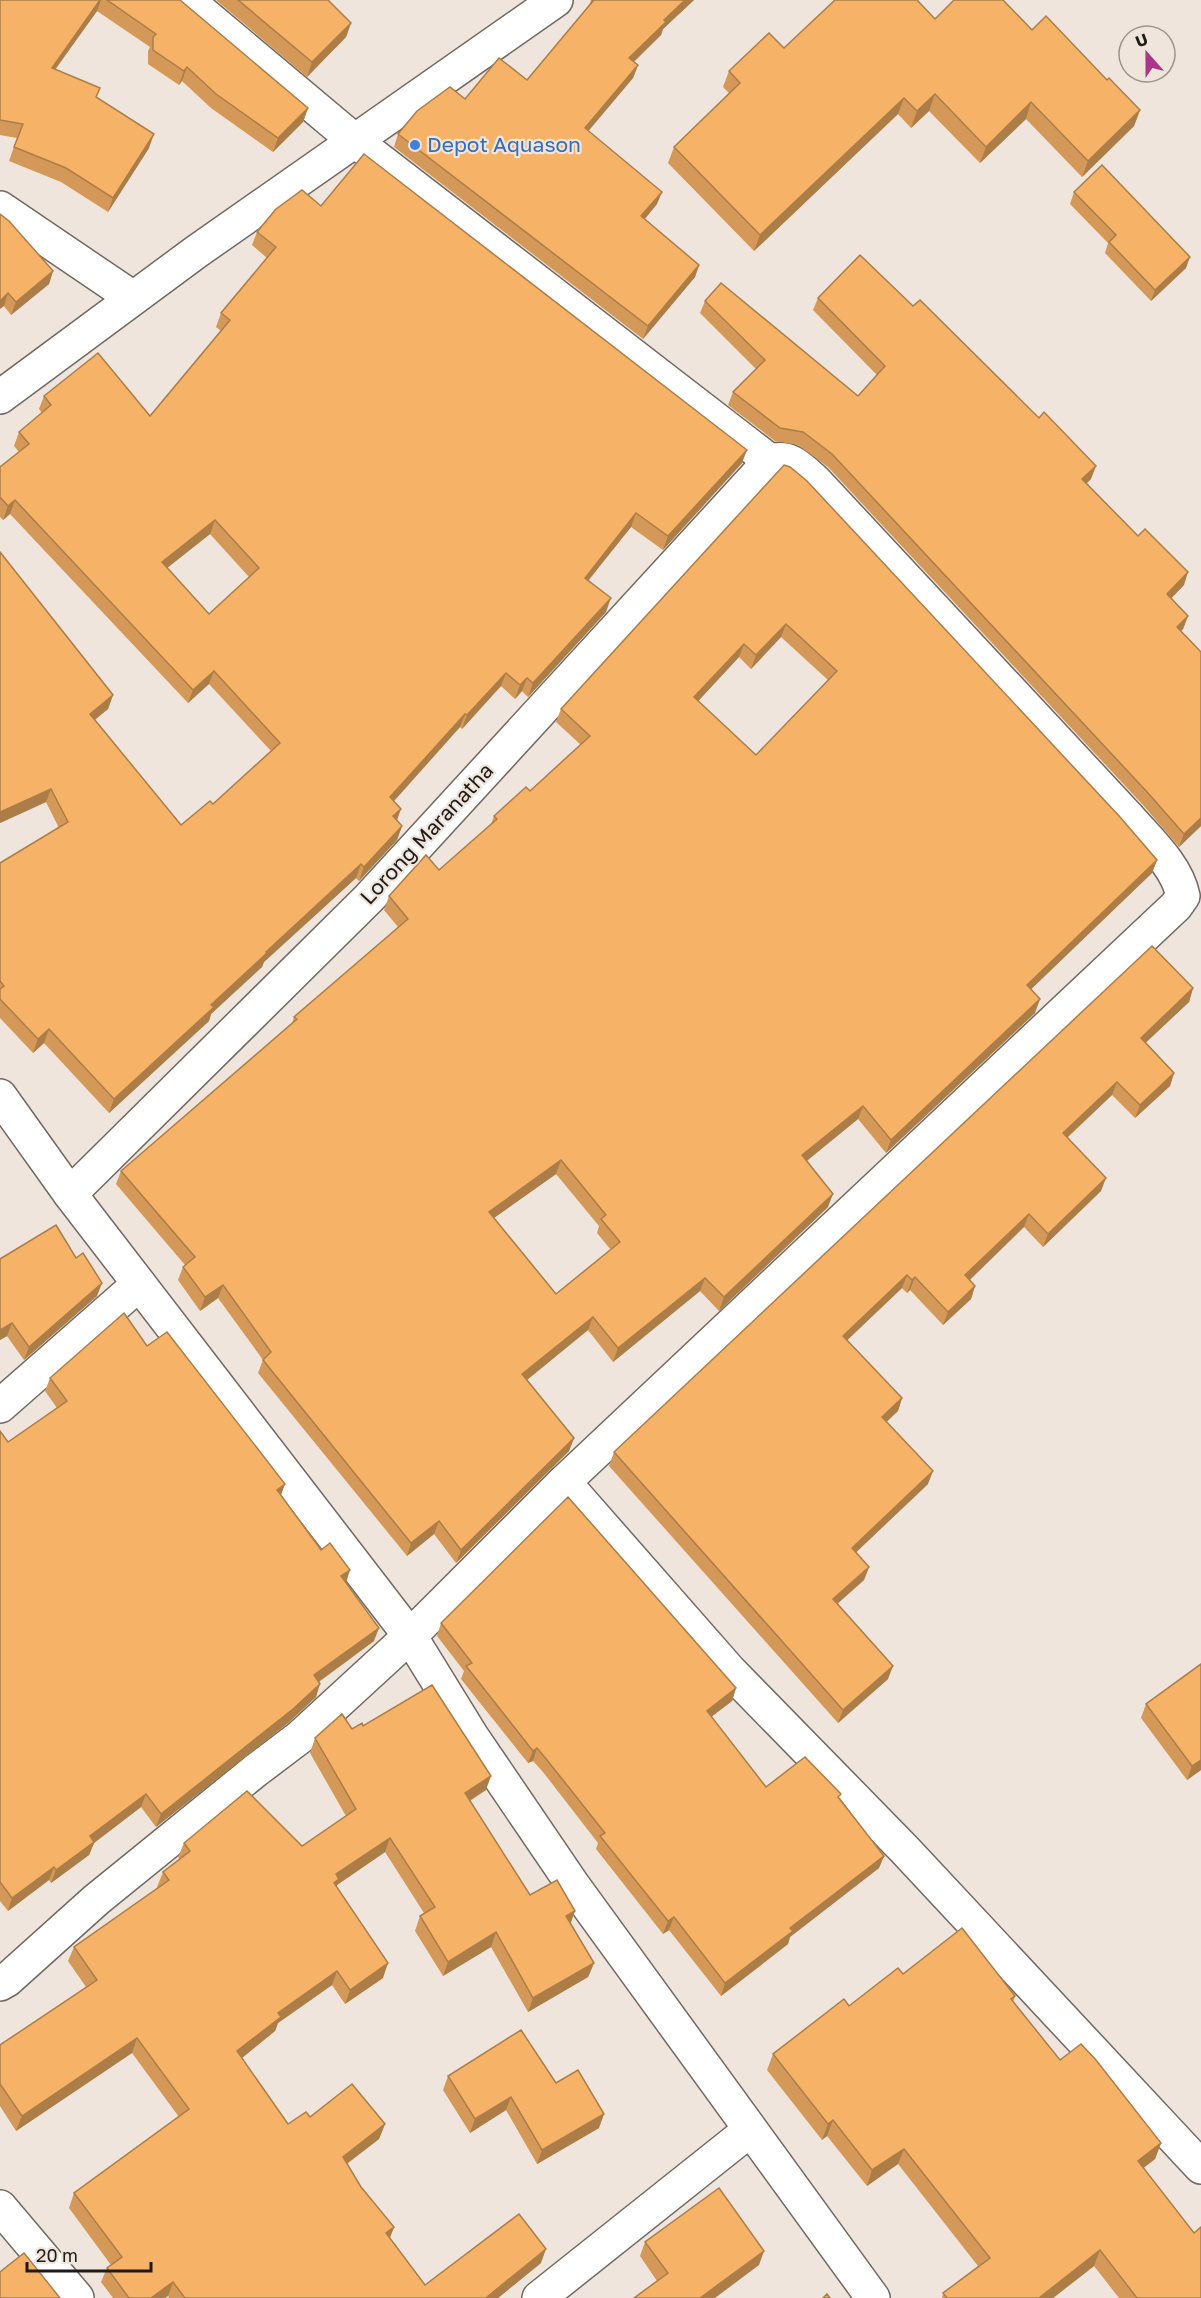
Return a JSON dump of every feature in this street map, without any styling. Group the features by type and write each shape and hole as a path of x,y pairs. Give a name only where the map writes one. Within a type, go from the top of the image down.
{"street":[{"path":"2,1978 255,1771 300,1737 411,1636 564,1482 1176,906 1183,896 1181,884 1164,859 1129,818 823,489 792,461 779,459 770,461 355,141 187,0"},
{"path":"0,397 133,298 556,0"},
{"path":"0,208 133,298"},
{"name":"Lorong Maranatha","path":"70,1194 369,898 770,461"},
{"path":"6,1115 70,1194 411,1636 471,1735 573,1885 873,2298"},
{"path":"0,1406 139,1284"},
{"path":"564,1482 729,1670 905,1850 1201,2167"},
{"path":"539,2298 750,2130"},
{"path":"0,2207 77,2298"}],"building":[{"path":"0,0 100,0 52,68 100,88 96,97 154,134 113,198 66,168 14,147 23,124 0,120"},
{"path":"107,0 180,0 308,108 278,138 216,94 187,67 184,71 153,50 153,37 156,34"},
{"path":"238,0 328,0 351,23 312,62"},
{"path":"592,0 685,0 629,58 638,65 585,128 662,192 641,216 699,265 648,326 398,134 417,111 450,87 465,99 499,58 527,80"},
{"path":"835,0 917,0 935,19 954,0 1003,0 1032,30 1046,16 1107,80 1109,78 1140,110 1088,161 1031,102 986,147 935,94 917,111 904,98 760,235 674,147 740,83 729,71 769,33 784,48"},
{"path":"364,154 747,450 668,536 636,513 585,578 611,598 533,683 527,678 520,685 506,673 467,715 465,714 390,797 401,809 393,816 402,826 364,867 361,864 266,952 211,1005 214,1007 114,1099 49,1029 38,1039 0,999 0,989 4,986 0,981 0,863 68,822 51,789 0,812 0,552 113,695 90,714 181,825 210,801 213,804 280,743 214,671 193,690 15,500 8,506 0,497 0,467 29,444 19,432 51,405 44,396 98,353 150,416 230,320 221,313 276,247 257,232 276,209 302,190 321,206","holes":["215,520 259,568 209,614 162,562"]},
{"path":"1102,165 1190,257 1155,290 1109,242 1116,235 1074,192"},
{"path":"0,214 9,221 53,271 16,302 8,293 0,301"},
{"path":"860,255 913,306 920,300 1039,418 1044,412 1096,466 1082,479 1138,536 1145,529 1188,572 1167,594 1188,616 1177,627 1201,652 1201,818 1184,834 832,454 803,432 780,428 733,392 765,360 705,301 721,283 858,396 885,366 818,298"},
{"path":"784,465 807,481 1120,817 1157,860 1027,985 1040,999 891,1140 863,1106 802,1155 833,1194 724,1297 705,1278 618,1348 593,1317 522,1374 574,1438 461,1550 439,1521 411,1543 263,1360 271,1352 223,1285 205,1297 183,1267 195,1257 121,1171 297,1019 294,1017 408,919 389,896 426,855 439,870 497,819 494,816 526,787 530,791 590,736 561,709","holes":["786,624 837,671 756,755 694,697 744,644 756,655","561,1160 606,1215 601,1219 620,1242 556,1294 489,1212"]},
{"path":"1152,946 1193,988 1141,1038 1174,1073 1140,1105 1117,1082 1063,1133 1106,1178 1048,1234 1029,1214 965,1275 975,1286 948,1312 915,1277 912,1280 907,1275 843,1336 902,1398 882,1417 933,1471 852,1548 869,1567 833,1599 893,1666 843,1710 614,1452"},
{"path":"56,1225 76,1258 83,1253 102,1283 29,1347 12,1323 0,1330 0,1259"},
{"path":"124,1313 147,1346 167,1332 285,1484 277,1490 321,1550 330,1543 350,1570 341,1576 379,1628 314,1675 320,1684 293,1709 161,1814 146,1794 90,1836 94,1842 56,1870 54,1867 12,1898 0,1882 0,1431 8,1442 67,1401 50,1378"},
{"path":"568,1497 736,1688 707,1711 766,1787 805,1757 841,1794 838,1797 884,1856 790,1928 793,1931 725,1983 674,1917 668,1921 600,1836 605,1833 537,1748 533,1751 466,1666 472,1663 441,1623"},
{"path":"1201,1664 1201,1760 1192,1766 1146,1704"},
{"path":"432,1685 491,1776 465,1793 530,1895 557,1880 575,1911 566,1916 594,1963 533,1998 496,1932 448,1962 420,1916 435,1907 390,1838 336,1874 339,1879 334,1883 388,1963 350,1990 337,1971 278,2013 281,2017 237,2051 288,2124 306,2112 310,2117 352,2084 385,2124 343,2157 361,2187 394,2227 386,2233 425,2285 519,2214 546,2249 488,2298 185,2298 173,2282 151,2298 129,2298 107,2268 122,2257 74,2193 189,2109 137,2038 22,2116 0,2084 0,2045 97,1980 74,1947 169,1880 163,1872 190,1851 184,1843 247,1791 302,1846 356,1809 315,1738 342,1714 352,1729 362,1723 363,1726"},
{"path":"962,1928 1015,1996 1011,1999 1060,2060 1081,2044 1161,2143 1138,2161 1194,2233 1201,2227 1201,2298 1137,2298 1100,2250 1039,2298 947,2298 943,2293 990,2258 904,2149 872,2170 833,2120 828,2124 773,2054 844,1999 849,2006 898,1968 903,1974"},
{"path":"521,2030 556,2083 578,2070 604,2114 542,2150 511,2097 475,2119 448,2076"},
{"path":"719,2188 764,2251 700,2298 634,2298 668,2273 645,2242"},
{"path":"24,2253 60,2298 0,2298 0,2272"}],"place":[{"name":"Depot Aquason","path":"415,145"}]}
